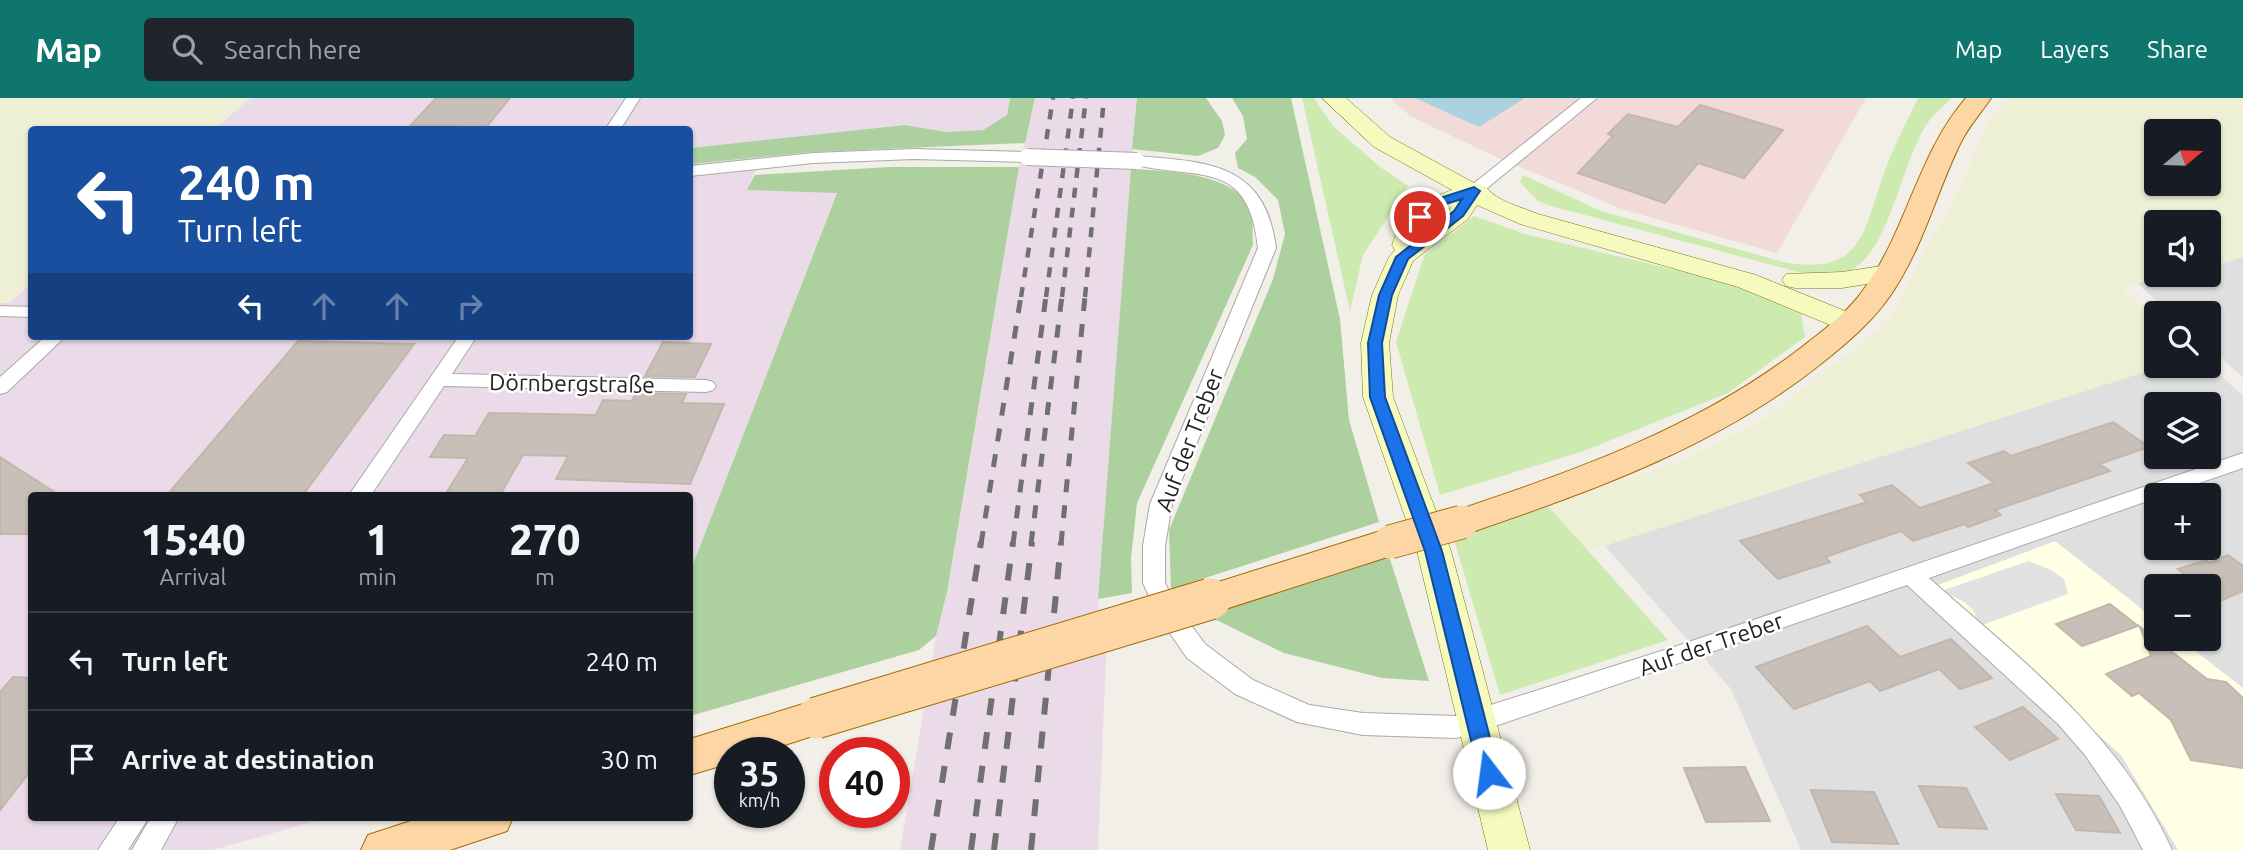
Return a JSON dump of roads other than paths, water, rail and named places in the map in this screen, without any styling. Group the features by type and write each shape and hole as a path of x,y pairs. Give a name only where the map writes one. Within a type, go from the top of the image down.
{"main road":[{"path":"1333,98 1382,142 1499,207 1529,219 1747,281 1850,323"},
{"path":"693,756 1462,522 1567,486 1672,443 1749,401 1788,375 1850,323 1876,294 1914,228 1952,131 1979,98"},
{"path":"1474,191 1459,214 1402,257 1385,295 1375,343 1378,397 1434,551 1509,850"},
{"path":"1474,191 1795,279 1849,281 1888,272"},
{"path":"1795,279 1836,301 1844,308 1850,323"},
{"path":"384,850 478,821"}],"street":[{"path":"615,126 634,98"},
{"path":"1474,191 1590,98"},
{"name":"Auf der Treber","path":"693,171 813,158 914,154 1137,161 1189,165 1238,183 1254,197 1264,213 1267,248 1161,504 1154,546 1154,583 1166,610 1196,651 1244,687 1306,715 1363,724 1455,727 1475,722 2243,460"},
{"path":"0,311 28,312"},
{"path":"0,388 53,340"},
{"path":"361,492 465,340"},
{"name":"Dörnbergstraße","path":"437,380 706,386"},
{"path":"1910,575 2067,717 2085,737 2129,798 2158,850"},
{"path":"112,850 133,821"},
{"path":"146,850 164,821"}],"water":[{"path":"1415,98 1525,98 1479,127"}],"railway":[{"path":"1021,297 1053,98"},
{"path":"1046,297 1073,98"},
{"path":"1062,297 1086,98"},
{"path":"1085,297 1104,98"},
{"path":"981,544 1021,296"},
{"path":"1013,544 1046,296"},
{"path":"1031,544 1062,296"},
{"path":"1061,544 1085,296"},
{"path":"931,850 981,542"},
{"path":"971,850 1013,542"},
{"path":"994,850 1032,542"},
{"path":"1031,850 1061,542"}]}
